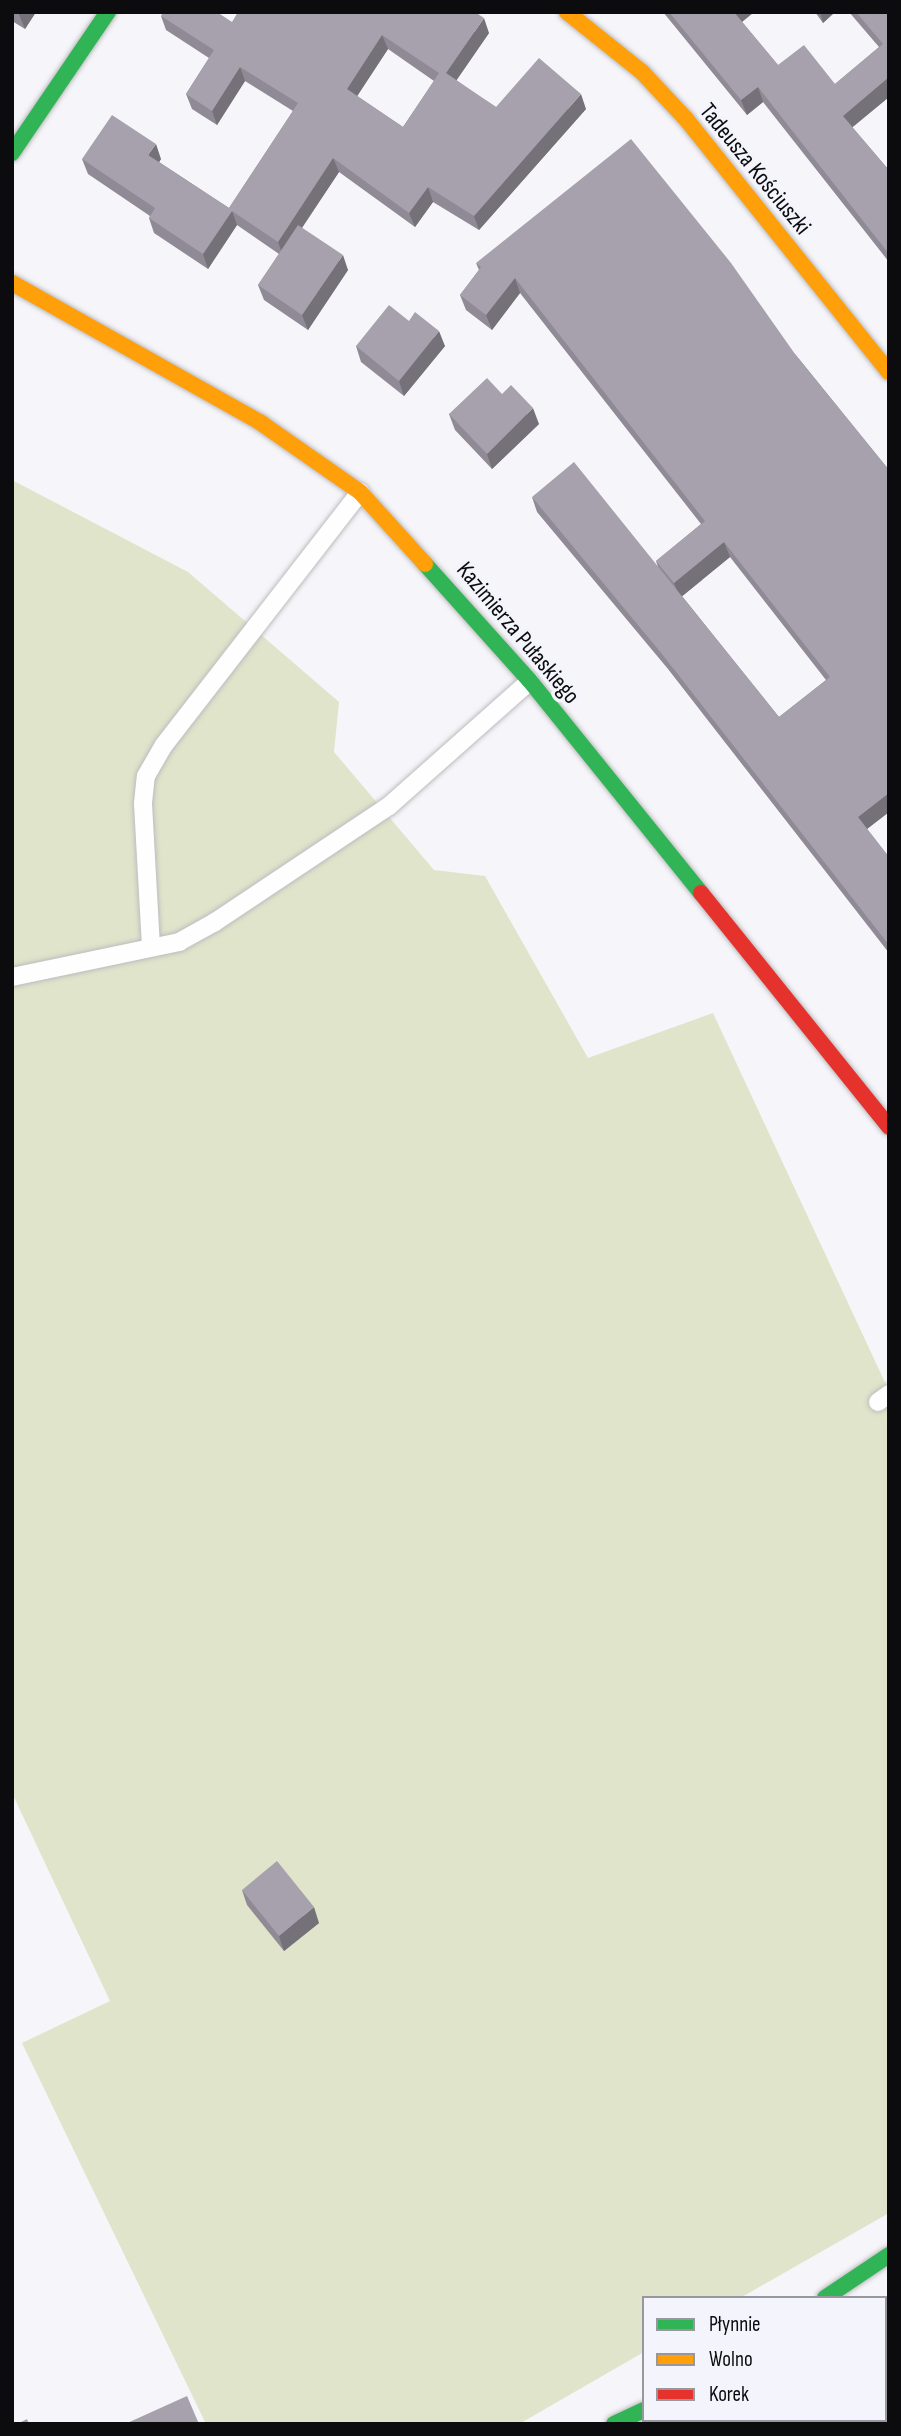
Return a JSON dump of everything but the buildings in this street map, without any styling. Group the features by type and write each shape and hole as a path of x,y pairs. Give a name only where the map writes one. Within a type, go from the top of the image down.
{"street":[{"path":"12,153 108,12"},
{"name":"Tadeusza Kościuszki","path":"566,12 642,72 686,119 889,372"},
{"name":"Kazimierza Pułaskiego","path":"12,283 261,422 360,492 401,531 530,681 889,1127"},
{"path":"828,2296 889,2255"},
{"path":"614,2424 642,2411"}],"lane":[{"path":"151,947 143,803 146,776 164,745 360,492"},
{"path":"12,977 179,942 215,922 384,809 530,681"}],"green space":[{"path":"12,480 188,572 339,702 334,752 434,870 485,876 588,1058 713,1013 889,1391 889,2213 744,2296 642,2296 642,2353 519,2424 206,2424 22,2043 110,2001 12,1793"}],"traffic: fast":[{"path":"12,153 108,12"},
{"path":"425,564 530,681 701,893"},
{"path":"828,2296 889,2255"},
{"path":"614,2424 642,2411"}],"traffic: slow":[{"path":"567,12 642,72 686,119 889,372"},
{"path":"12,283 261,423 360,492 425,564"}],"traffic: jam":[{"path":"701,893 889,1127"}]}
